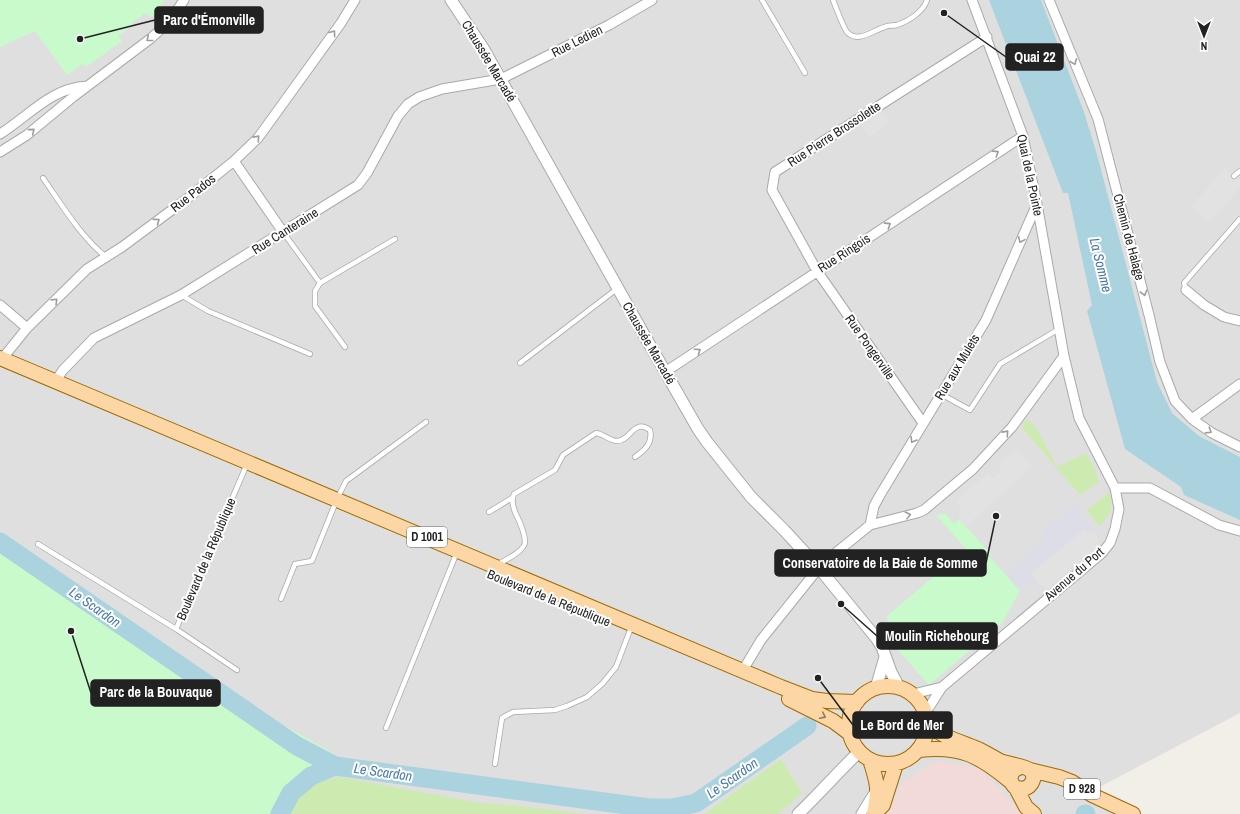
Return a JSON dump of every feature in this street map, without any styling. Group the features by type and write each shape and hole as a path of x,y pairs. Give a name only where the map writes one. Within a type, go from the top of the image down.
{"main road":[{"name":"Boulevard de la République","path":"1,362 55,382 246,466"},
{"name":"Boulevard de la République","path":"1,362 335,504 631,627 743,670 812,699 857,702"},
{"name":"Boulevard de la République","path":"456,554 491,567 631,627 795,702 833,721 849,733"},
{"path":"864,756 879,764 896,764 910,758 919,750 925,739 927,718 920,702 913,694 899,687 886,686 876,688 863,695 852,708 849,720 849,733 853,743 864,756 877,782 879,812"},
{"name":"D 928","path":"927,718 943,735 978,749 1001,761 1023,779 1059,777 1072,782 1092,795 1133,814"},
{"name":"D 928","path":"919,750 937,748 958,750 995,768 1023,779 1062,787 1109,814"},
{"path":"879,812 896,764"},
{"path":"1023,779 1026,807 1034,814"},
{"path":"1023,779 1039,814"}],"street":[{"path":"0,152 27,135 87,86 150,39 170,22 184,0"},
{"name":"Rue Pados","path":"1,362 27,328 88,269 122,247 188,198 234,161 258,138 341,23 355,0"},
{"name":"Chaussée Marcadé","path":"452,0 501,79 665,372 707,442 751,497 819,568 877,639 882,647 885,658 899,687"},
{"name":"Rue Ledien","path":"501,79 609,25 652,0"},
{"name":"Quai de la Pointe","path":"972,0 1023,136 1037,204 1064,356"},
{"name":"Chemin de Halage","path":"1049,0 1098,120 1160,362 1175,400 1192,419 1212,433 1240,447"},
{"name":"Rue Pierre Brossolette","path":"817,271 772,190 775,172 987,37"},
{"name":"Rue Canteraine","path":"55,382 62,370 94,338 181,295 358,186 367,173 398,116 408,104 419,97 442,90 501,79"},
{"path":"0,134 53,95 76,86 87,86"},
{"name":"Rue Ringois","path":"665,372 1023,136"},
{"path":"234,161 283,232"},
{"name":"Rue aux Mulets","path":"870,525 874,506 986,320 1037,204"},
{"name":"Rue Pongerville","path":"817,271 923,423"},
{"path":"1186,290 1204,305 1224,317 1240,321"},
{"path":"0,305 27,328"},
{"path":"743,670 761,640 819,568 870,525 924,510 973,469 1012,427 1064,356"},
{"name":"Avenue du Port","path":"927,718 942,687 1102,553 1110,542 1115,529 1119,509 1115,488 1079,418 1064,356"},
{"path":"1192,419 1240,384"},
{"path":"1115,488 1150,488 1219,525 1240,531"},
{"path":"876,688 885,658"},
{"name":"Avenue du Port","path":"913,694 942,687"},
{"path":"798,814 812,802 848,762 864,756"},
{"path":"861,814 877,789"}],"lane":[{"path":"762,0 805,74"},
{"path":"833,0 846,32 854,36 864,36 885,26 896,25 921,11 925,7 927,0"},
{"path":"1234,176 1240,171"},
{"path":"43,178 73,222 98,251 106,257"},
{"path":"1186,290 1184,283 1240,219"},
{"path":"283,232 320,283"},
{"path":"345,348 314,306 315,291 320,283 395,239"},
{"path":"520,363 618,288"},
{"path":"181,295 208,311 310,354"},
{"path":"941,394 970,410 1000,364 1059,329"},
{"path":"281,599 295,564 312,561 346,481 426,422"},
{"path":"489,512 512,498 514,494 555,470 563,455 596,433 603,434 615,441 622,440 639,426 644,426 650,430 651,436 645,451 635,457"},
{"name":"Boulevard de la République","path":"38,544 176,629 246,466"},
{"path":"491,567 512,556 524,546 525,542 512,503 512,498"},
{"path":"386,728 456,554"},
{"path":"495,764 502,718 513,712 555,710 587,697 602,684 616,667 631,627"},
{"path":"176,629 237,670"}],"shaded area":[{"path":"0,0 1240,0 1240,713 1094,790 1142,814 273,814 286,789 332,753 265,715 0,534"},
{"path":"879,106 889,123 869,137 857,120"},
{"path":"1225,168 1240,181 1240,188 1210,222 1191,206"},
{"path":"1016,449 1032,467 966,526 959,519 961,506 956,501 987,474 993,478 1002,471 998,465"},
{"path":"1074,504 1095,530 1093,533 1083,530 1031,573 1036,579 1020,591 1006,574 1045,539 1041,532"},
{"path":"1083,530 1096,534 1098,546 1048,588 1038,583 1031,574"},
{"path":"937,761 979,768 1023,814 886,814 904,781"}],"green space":[{"path":"0,0 164,0 155,15 151,17 145,13 132,23 133,25 118,36 122,41 86,67 83,64 67,75 35,31 0,47"},
{"path":"1027,419 1037,429 1057,467 1086,453 1096,471 1099,482 1080,495 1022,428"},
{"path":"1109,492 1111,506 1109,514 1099,526 1087,511"},
{"path":"946,514 954,524 959,519 991,554 989,556 1020,591 1002,623 929,685 900,652 883,636 894,629 886,617 966,549 936,515"},
{"path":"0,534 265,715 333,753 286,789 273,814 0,814"},
{"path":"781,759 802,793 778,814 704,814"},
{"path":"340,777 480,803 512,805 587,814 288,814 291,807 316,782"}],"water":[{"name":"La Somme","path":"989,0 1041,0 1084,112 1098,158 1157,382 1172,413 1199,436 1240,457 1240,520 1184,495 1181,487 1125,449 1087,311 1092,305 1068,193 1063,193"}],"waterway":[{"name":"Le Scardon","path":"0,542 297,746 335,766 649,808 672,808 696,803 807,726"},
{"path":"280,814 291,793 311,776 335,766"}],"place":[{"name":"Quai 22","path":"944,13"},
{"name":"Parc d'Émonville","path":"80,39"},
{"name":"Conservatoire de la Baie de Somme","path":"996,516"},
{"name":"Moulin Richebourg","path":"841,604"},
{"name":"Parc de la Bouvaque","path":"71,631"},
{"name":"Le Bord de Mer","path":"818,678"}]}
